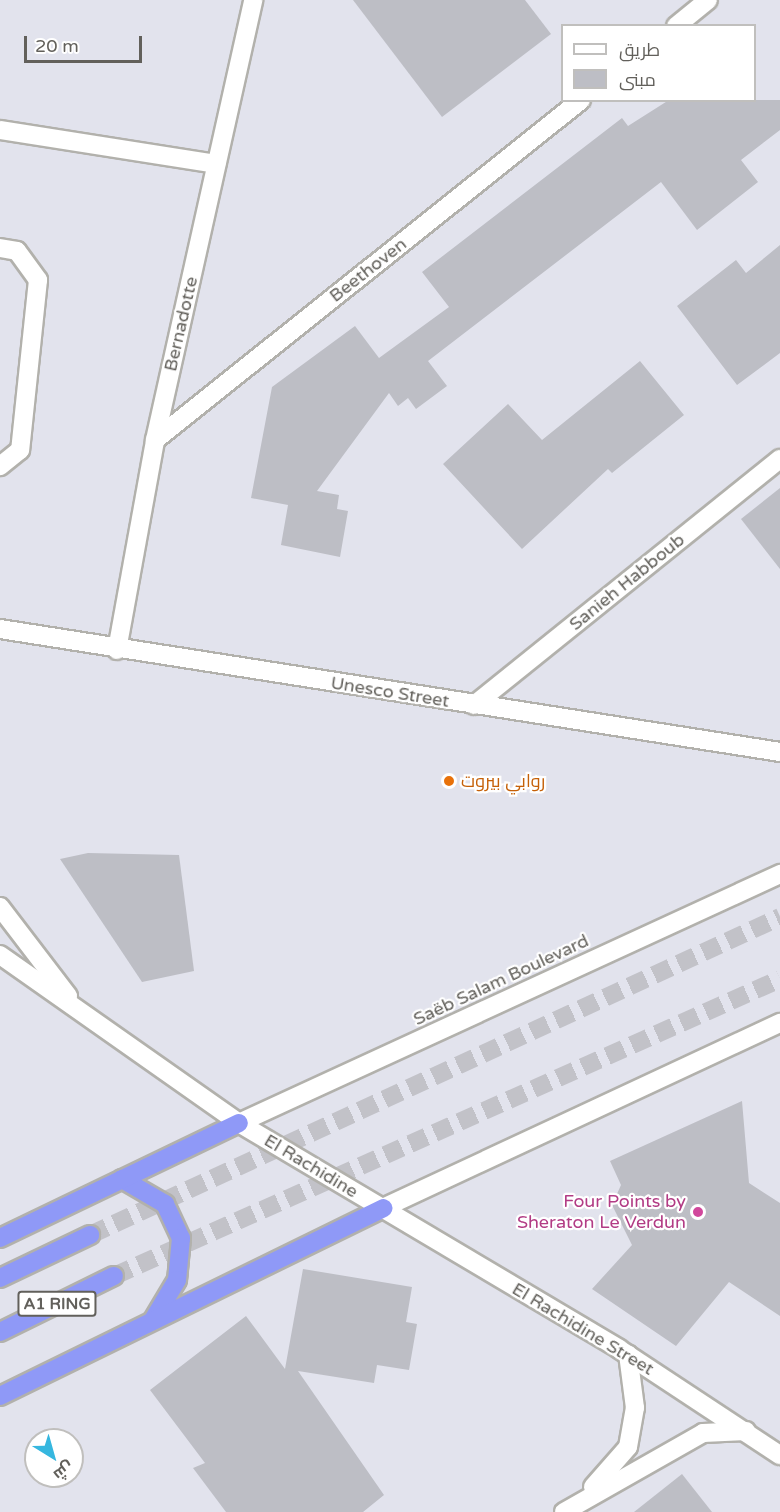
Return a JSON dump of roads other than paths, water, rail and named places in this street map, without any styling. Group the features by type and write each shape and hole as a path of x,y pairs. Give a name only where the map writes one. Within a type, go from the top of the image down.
{"highway":[{"path":"0,1238 239,1123"},
{"path":"122,1179 165,1204 181,1238 177,1280 152,1321"},
{"path":"0,1396 383,1208"},
{"name":"A1 RING","path":"0,1278 90,1235"},
{"name":"A1 RING","path":"0,1332 114,1276"}],"street":[{"name":"Bernadotte","path":"117,650 155,440 253,0"},
{"path":"678,24 704,3"},
{"name":"Beethoven","path":"155,440 579,102"},
{"path":"0,130 216,164"},
{"path":"0,248 17,251 38,280 20,450 0,466"},
{"name":"Sanieh Habboub","path":"474,705 780,459"},
{"name":"Unesco Street","path":"0,628 117,650 780,753"},
{"name":"Saëb Salam Boulevard","path":"239,1123 780,874"},
{"path":"0,907 81,1013"},
{"name":"El Rachidine","path":"0,955 239,1123 383,1208"},
{"path":"383,1208 780,1023"},
{"name":"El Rachidine Street","path":"383,1208 628,1354 780,1455"},
{"path":"584,1497 628,1447 635,1408 628,1354"},
{"path":"564,1512 584,1497 703,1433 746,1431"}],"tunnel":[{"path":"90,1235 780,917"},
{"path":"114,1276 780,979"}],"place":[{"name":"روابي بيروت","path":"449,781"},
{"name":"Four Points by Sheraton Le Verdun","path":"698,1212"}]}
